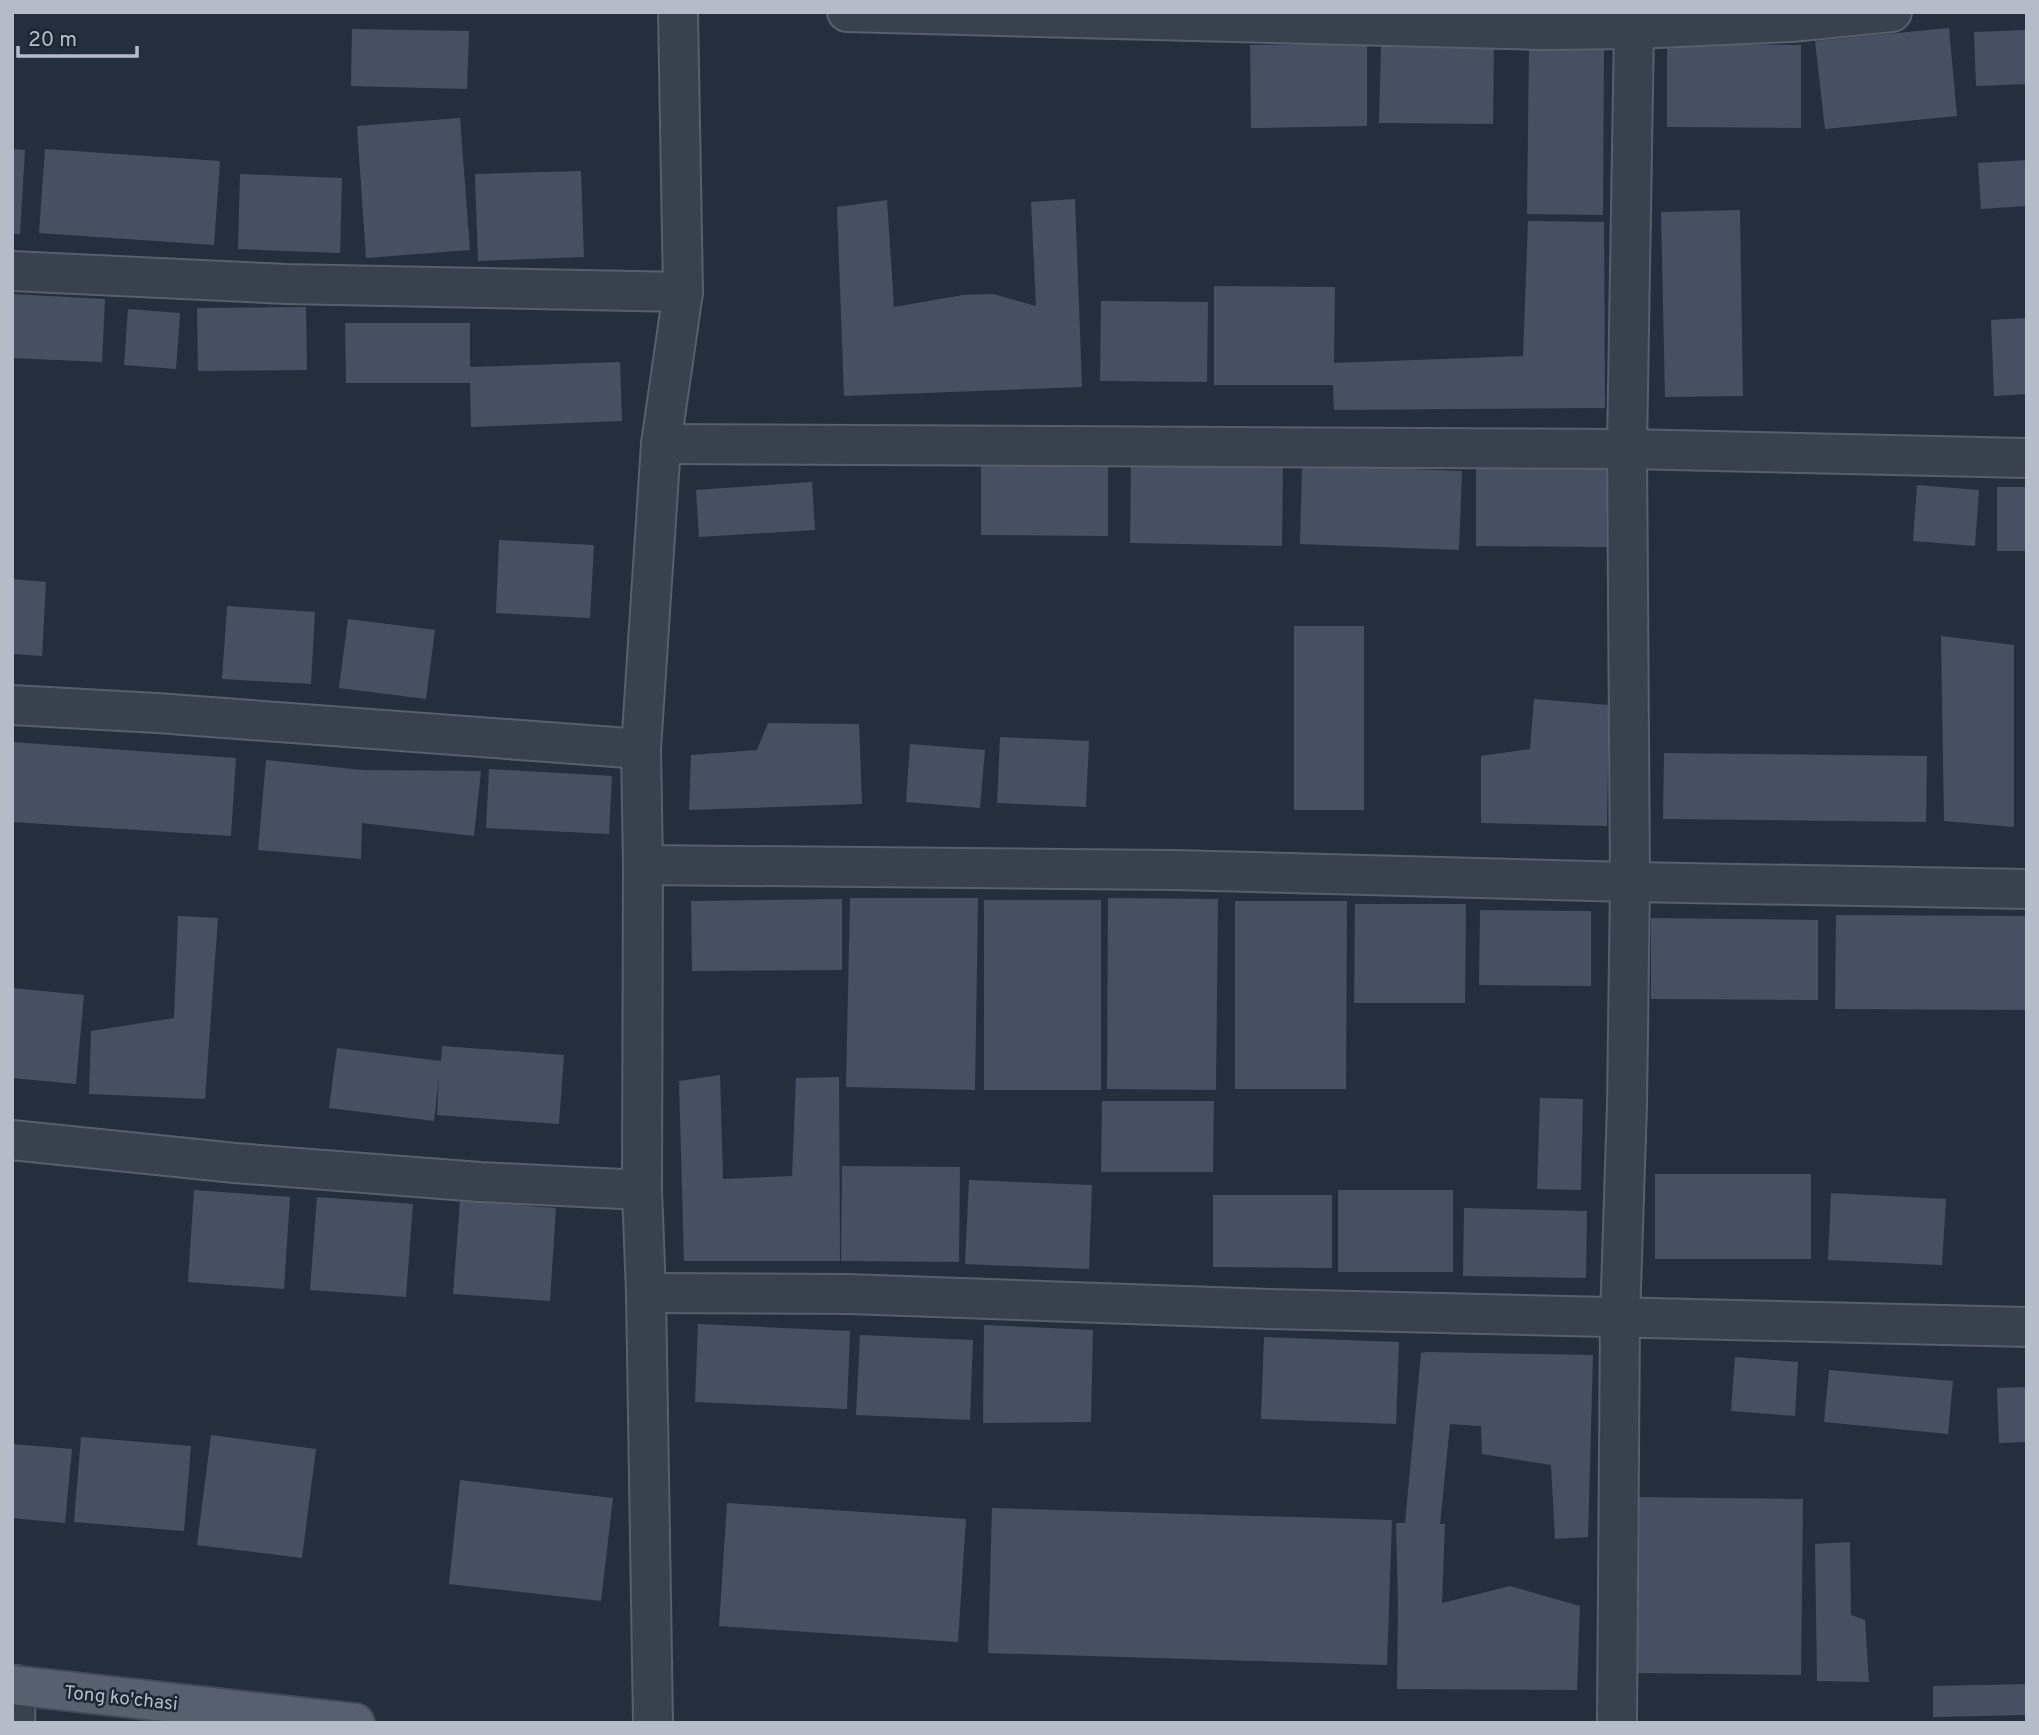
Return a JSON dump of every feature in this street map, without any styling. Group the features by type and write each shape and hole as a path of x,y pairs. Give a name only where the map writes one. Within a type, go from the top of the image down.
{"main road":[{"name":"Tong ko'chasi","path":"14,1685 355,1723"}],"street":[{"path":"653,1723 642,1190 641,749 661,444 683,292 678,12"},
{"path":"848,12 1454,20 1541,30 1791,22 1892,12"},
{"path":"1617,1723 1620,1319 1627,1105 1630,882 1627,449 1634,29"},
{"path":"12,271 286,284 683,292"},
{"path":"661,444 1627,449 2027,458"},
{"path":"12,705 641,749"},
{"path":"643,865 1174,870 1630,882 2027,888"},
{"path":"12,1140 235,1163 466,1181 642,1190"},
{"path":"646,1293 862,1294 1270,1310 2027,1327"},
{"path":"14,1685 15,1723"}],"building":[{"path":"1949,28 1957,116 1825,129 1815,41"},
{"path":"352,29 469,31 467,89 351,86"},
{"path":"2027,30 2027,84 1976,86 1974,32"},
{"path":"1367,44 1367,126 1251,128 1250,45"},
{"path":"1667,44 1801,45 1801,128 1667,127"},
{"path":"1381,46 1494,46 1493,124 1379,123"},
{"path":"1529,46 1604,47 1603,215 1527,214"},
{"path":"460,118 470,250 366,258 357,126"},
{"path":"12,149 25,150 20,234 12,234"},
{"path":"45,149 220,161 214,245 39,233"},
{"path":"2027,160 2027,206 1981,209 1978,163"},
{"path":"581,171 584,257 478,261 475,174"},
{"path":"240,174 342,178 340,253 238,249"},
{"path":"1075,199 1082,387 844,396 837,207 887,200 894,307 963,295 993,294 1036,306 1031,202"},
{"path":"1740,210 1743,396 1665,397 1661,212"},
{"path":"1528,221 1604,222 1605,408 1334,410 1333,385 1214,385 1214,286 1335,287 1334,363 1523,356"},
{"path":"12,294 105,299 102,362 12,358"},
{"path":"1101,301 1208,302 1207,382 1100,381"},
{"path":"306,307 307,370 198,371 197,308"},
{"path":"128,309 180,313 176,369 124,365"},
{"path":"2027,318 2027,394 1994,396 1991,320"},
{"path":"345,323 470,323 470,367 620,362 622,421 471,427 470,383 346,383"},
{"path":"1131,461 1283,464 1282,546 1130,543"},
{"path":"981,462 1108,462 1108,536 981,535"},
{"path":"1302,465 1462,471 1459,550 1300,544"},
{"path":"1476,468 1607,469 1607,547 1476,546"},
{"path":"812,482 815,530 699,537 696,490"},
{"path":"1917,485 1979,490 1975,546 1913,541"},
{"path":"1997,487 2027,487 2027,551 1997,551"},
{"path":"499,540 594,545 590,618 496,613"},
{"path":"12,579 46,582 42,656 12,654"},
{"path":"227,606 315,612 311,684 222,679"},
{"path":"348,619 435,630 426,699 339,688"},
{"path":"1294,626 1364,626 1364,810 1294,810"},
{"path":"1941,636 2014,645 2014,827 1944,821"},
{"path":"1534,699 1609,705 1607,826 1481,823 1481,756 1530,749"},
{"path":"768,723 859,724 862,804 689,810 691,755 757,750"},
{"path":"1000,737 1089,741 1086,807 997,803"},
{"path":"12,742 236,758 231,836 12,822"},
{"path":"910,744 985,750 980,808 906,802"},
{"path":"1664,753 1927,756 1926,822 1663,819"},
{"path":"266,760 363,770 481,771 474,836 362,823 361,859 258,850"},
{"path":"489,769 612,776 609,834 486,828"},
{"path":"850,898 978,898 975,1090 846,1087"},
{"path":"1108,898 1218,899 1216,1090 1107,1089"},
{"path":"842,899 842,970 692,971 691,901"},
{"path":"984,900 1101,900 1101,1090 984,1090"},
{"path":"1235,901 1347,901 1346,1089 1235,1089"},
{"path":"1355,904 1466,904 1465,1003 1354,1003"},
{"path":"1480,910 1591,911 1591,986 1479,985"},
{"path":"1836,915 2027,916 2027,1010 1835,1009"},
{"path":"178,916 218,918 205,1099 89,1094 91,1031 174,1018"},
{"path":"1651,918 1818,920 1818,1000 1651,999"},
{"path":"12,988 84,995 76,1084 12,1078"},
{"path":"442,1046 564,1055 559,1124 437,1115 439,1077 434,1121 329,1108 337,1048 441,1061"},
{"path":"720,1075 723,1179 792,1176 796,1078 839,1077 840,1261 684,1261 679,1081"},
{"path":"1540,1098 1583,1099 1581,1190 1537,1189"},
{"path":"1102,1101 1214,1101 1213,1172 1101,1172"},
{"path":"842,1166 960,1167 959,1262 841,1261"},
{"path":"1655,1174 1811,1174 1811,1259 1655,1259"},
{"path":"969,1180 1092,1185 1089,1269 965,1264"},
{"path":"194,1190 290,1197 284,1289 188,1282"},
{"path":"1338,1190 1453,1190 1453,1272 1338,1272"},
{"path":"1831,1193 1946,1199 1942,1265 1828,1260"},
{"path":"1213,1195 1332,1195 1332,1268 1213,1267"},
{"path":"317,1197 413,1204 406,1297 310,1290"},
{"path":"460,1201 556,1208 550,1301 453,1294"},
{"path":"1464,1208 1587,1211 1586,1278 1463,1276"},
{"path":"698,1324 850,1331 847,1409 695,1402"},
{"path":"984,1325 1093,1330 1091,1422 983,1423"},
{"path":"860,1335 973,1340 970,1420 856,1415"},
{"path":"1264,1337 1399,1342 1396,1424 1261,1419"},
{"path":"1421,1353 1593,1355 1588,1537 1555,1539 1551,1465 1482,1454 1481,1426 1450,1424 1440,1524 1445,1524 1442,1603 1510,1586 1580,1606 1577,1690 1397,1689 1396,1523 1405,1523"},
{"path":"1735,1357 1798,1362 1795,1416 1731,1411"},
{"path":"1829,1370 1953,1381 1948,1434 1824,1422"},
{"path":"2027,1387 2027,1442 1999,1443 1997,1388"},
{"path":"211,1435 316,1449 302,1558 197,1545"},
{"path":"81,1437 191,1446 184,1531 74,1522"},
{"path":"12,1444 72,1449 65,1523 12,1518"},
{"path":"460,1480 613,1498 601,1601 449,1584"},
{"path":"1637,1497 1803,1499 1801,1675 1635,1673"},
{"path":"727,1503 966,1519 958,1642 719,1626"},
{"path":"992,1508 1392,1520 1387,1665 988,1653"},
{"path":"1850,1542 1851,1615 1865,1620 1869,1682 1817,1681 1815,1544"},
{"path":"2027,1684 2027,1715 1933,1717 1933,1686"}]}
